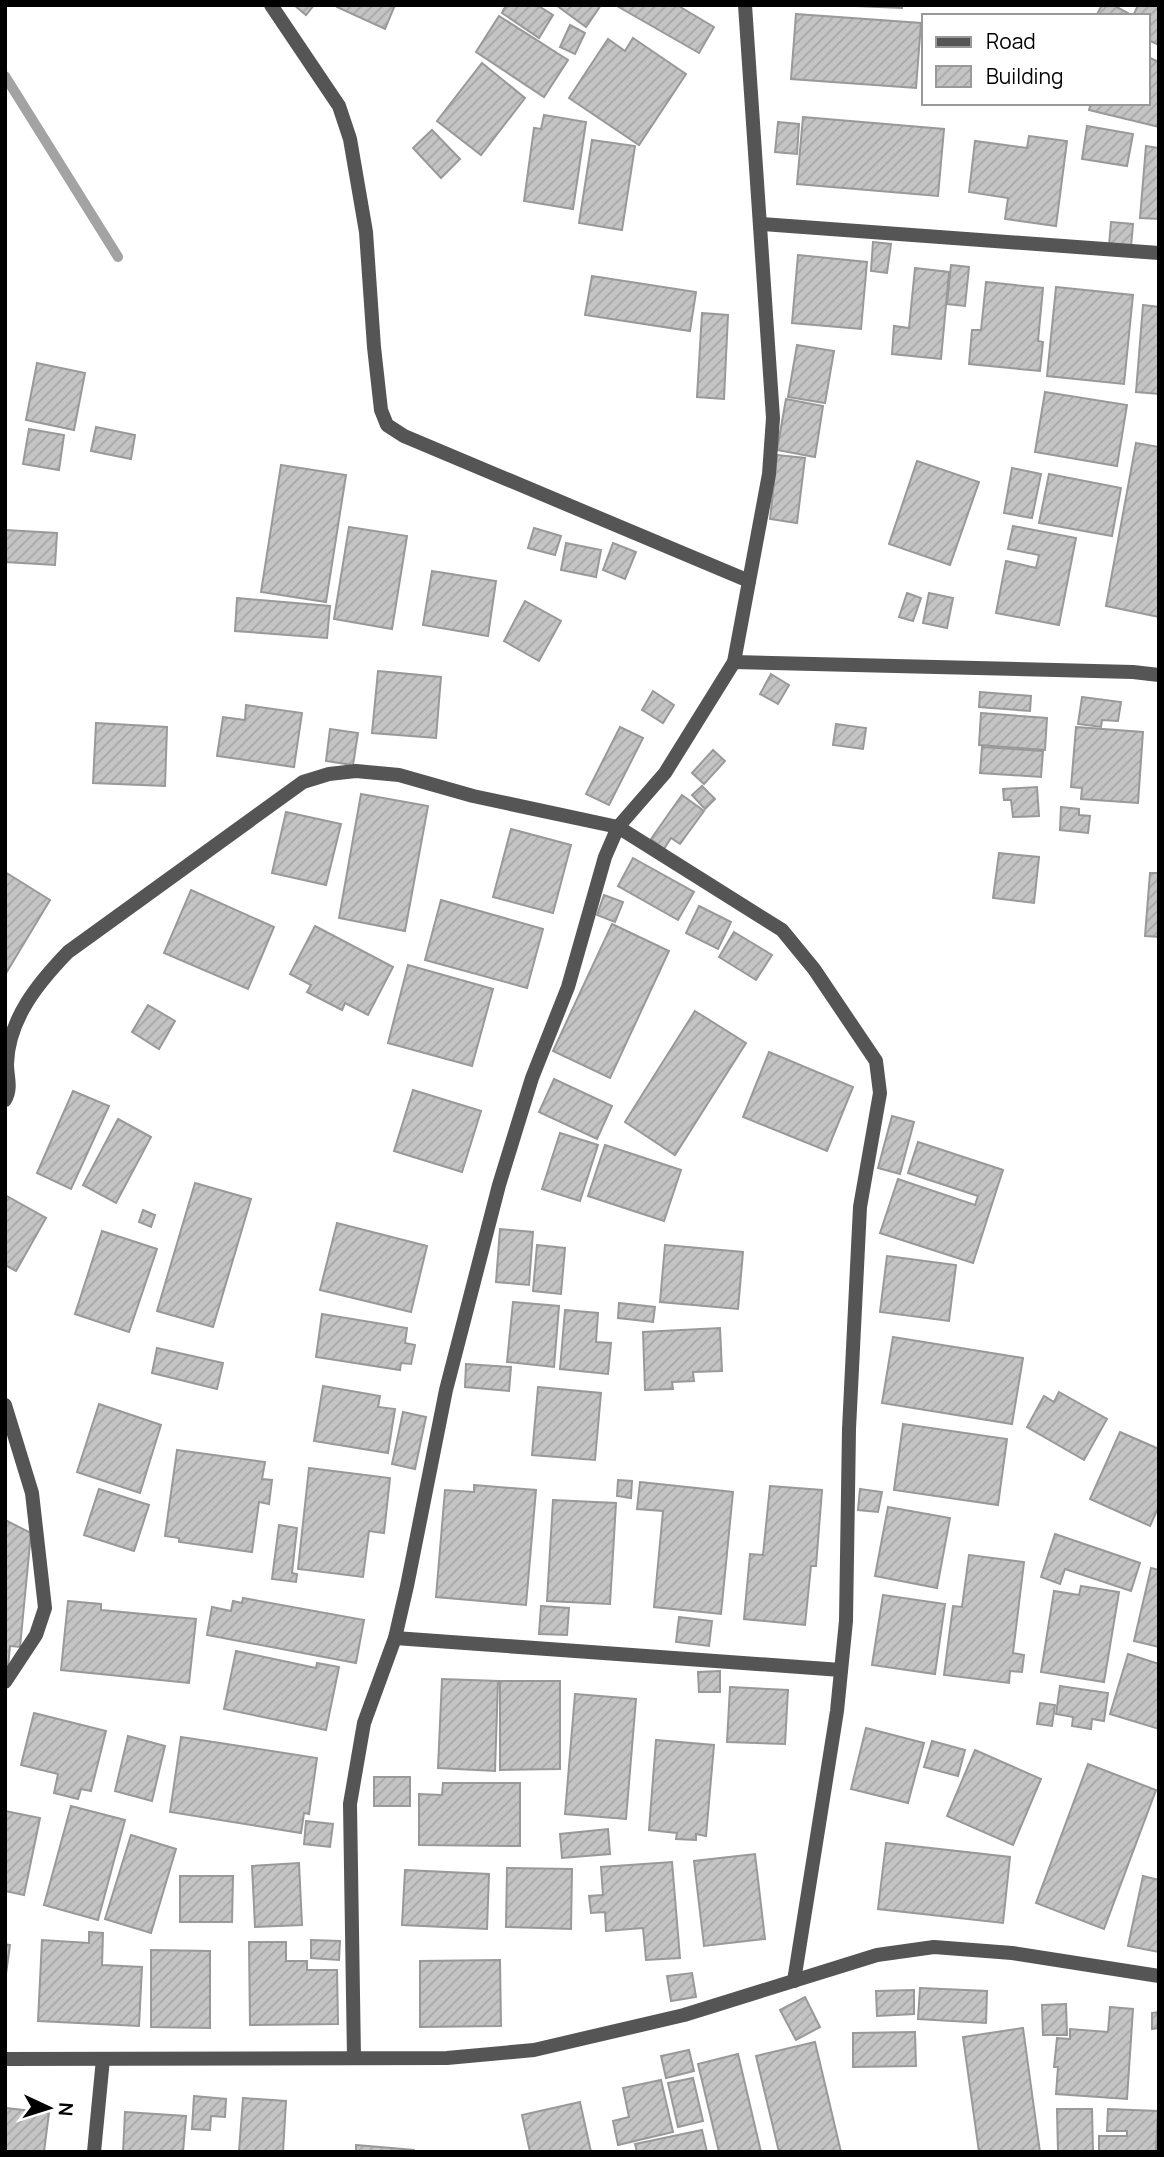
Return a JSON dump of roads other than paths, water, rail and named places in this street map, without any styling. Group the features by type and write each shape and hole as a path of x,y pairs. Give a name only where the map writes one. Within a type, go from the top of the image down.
{"street":[{"path":"271,5 339,106 350,139 366,232 373,347 381,411 387,425 404,436 749,581"},
{"path":"354,2058 350,1804 364,1723 395,1638 446,1390 499,1185 532,1078 568,987 605,857 618,827 665,773 734,662 769,474 773,418 745,5"},
{"path":"761,224 1159,253"},
{"path":"734,662 1133,672 1159,675"},
{"path":"5,1100 10,1092 7,1063 12,1034 41,980 68,952 303,782 328,774 356,771 399,775 473,796 618,827 782,930 814,969 876,1061 880,1093 860,1207 849,1429 846,1621 837,1711 794,1981"},
{"path":"5,1405 32,1493 44,1608 36,1635 5,1682"},
{"path":"395,1638 841,1670"},
{"path":"5,2059 447,2058 534,2050 684,2015 877,1955 934,1947 1012,1953 1159,1976"},
{"path":"94,2152 103,2059"}],"waterway":[{"path":"5,76 118,257"}]}
